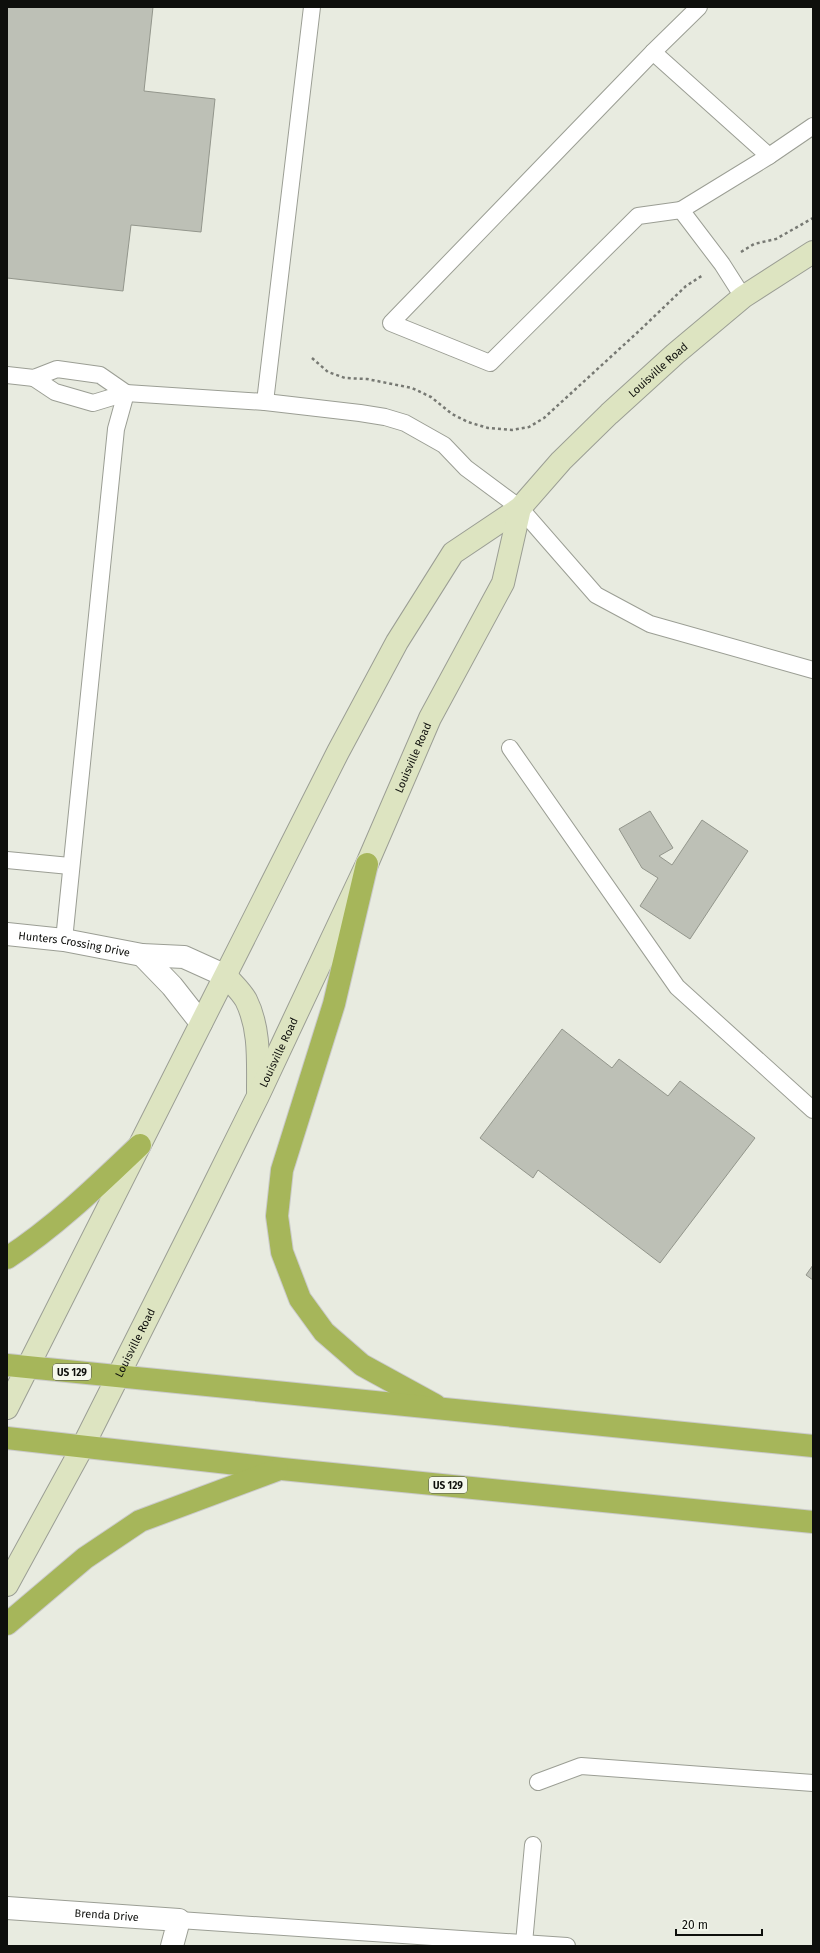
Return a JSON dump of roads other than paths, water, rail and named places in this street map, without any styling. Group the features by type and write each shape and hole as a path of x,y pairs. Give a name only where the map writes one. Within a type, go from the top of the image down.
{"highway":[{"path":"367,864 334,1004 282,1170 277,1216 282,1252 300,1299 324,1332 362,1365 443,1409"},
{"path":"7,1258 32,1242 86,1197 140,1145"},
{"name":"US 129","path":"17,1366 813,1446"},
{"name":"US 129","path":"7,1438 282,1469 813,1522"},
{"path":"7,1624 85,1558 140,1521 282,1469"}],"main road":[{"name":"Louisville Road","path":"7,1408 17,1366 140,1145 338,752 401,635 453,553 520,508 561,461 609,414 675,354 743,297 813,252"},
{"name":"Louisville Road","path":"7,1585 82,1446 258,1096 367,864 430,718 503,583 520,508"},
{"path":"226,976 245,999 255,1023 258,1047 258,1096"}],"street":[{"name":"Hunters Crossing Drive","path":"7,934 64,940 142,955 184,957 226,976"},
{"name":"Hunters Crossing Drive","path":"142,955 172,986 201,1023"},
{"name":"Brenda Drive","path":"7,1908 179,1920"},
{"path":"172,1946 179,1920"}],"lane":[{"path":"265,402 312,7"},
{"path":"699,7 653,52 392,323 490,363 638,216 681,210 769,156 813,126"},
{"path":"653,52 769,156"},
{"path":"681,210 722,264 743,297"},
{"path":"34,378 57,369 100,375 126,393"},
{"path":"7,375 34,378 55,392 93,403 126,393 265,402 360,413 385,417 405,423 444,445 466,468 520,508 596,595 650,624 813,670"},
{"path":"64,940 70,866 116,428 126,393"},
{"path":"510,748 677,987 813,1110"},
{"path":"7,860 70,866"},
{"path":"538,1782 581,1766 813,1783"},
{"path":"524,1943 533,1845"},
{"path":"179,1920 567,1946"}]}
